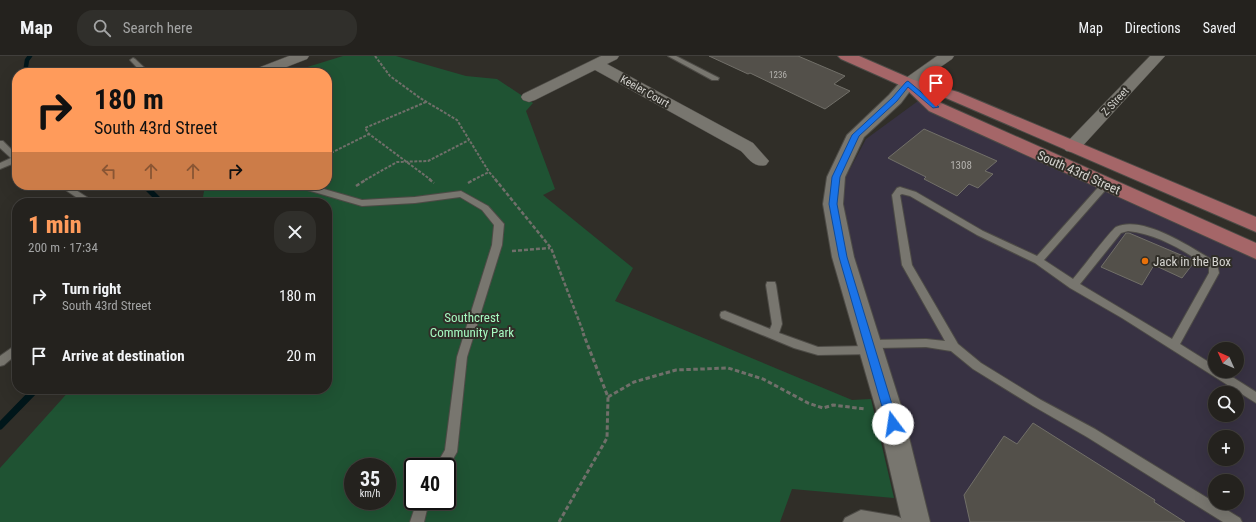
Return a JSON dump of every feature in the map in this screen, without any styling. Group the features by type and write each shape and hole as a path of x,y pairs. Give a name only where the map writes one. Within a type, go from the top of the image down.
{"main road":[{"name":"South 43rd Street","path":"846,56 908,83 949,94 1256,225"},
{"name":"South 43rd Street","path":"908,83 936,107 1256,252"}],"street":[{"path":"271,68 302,56"},
{"path":"529,97 612,56"},
{"path":"916,522 889,410 843,257 833,204 836,177 856,135 895,99 908,83 947,56"},
{"name":"Z Street","path":"1072,147 1158,56"},
{"name":"Keeler Court","path":"596,64 747,147 760,161"}],"lane":[{"path":"671,56 715,78"},
{"path":"133,60 141,68"},
{"path":"0,143 12,155"},
{"path":"0,166 12,161"},
{"path":"1038,261 1106,184"},
{"path":"70,190 84,198"},
{"path":"316,190 362,203 415,200 461,194 485,208 499,224 495,252 462,357 451,452 447,458"},
{"path":"1235,522 1090,433 1037,404 977,366 954,347 907,265 896,195 900,190 913,194 980,233 1038,261 1074,285 1174,345 1256,398"},
{"path":"1074,285 1118,230 1124,227 1134,227 1147,230 1188,250 1214,265 1214,273 1174,345"},
{"path":"771,285 777,324 773,335"},
{"path":"725,315 798,345 818,351 926,343 954,347"},
{"path":"0,362 12,352"},
{"path":"417,522 420,510"},
{"path":"850,522 861,516 896,522"}],"path":[{"path":"374,56 390,76 426,102 456,120 489,172 551,248 608,397 607,438 559,522"},
{"path":"426,102 365,128 369,134 438,186"},
{"path":"332,152 369,134"},
{"path":"338,197 397,162 428,161 470,140"},
{"path":"463,186 489,172"},
{"path":"495,252 551,248"},
{"path":"608,397 634,382 676,370 728,368 764,379 808,403 823,408 834,405 857,409 889,410"}],"shaded area":[{"path":"918,101 1256,250 1256,522 928,522 843,226 842,184 866,139"}],"green space":[{"name":"Southcrest Community Park","path":"343,56 396,56 466,76 497,79 533,103 526,111 555,189 543,195 633,268 615,301 852,400 871,399 894,498 792,489 780,522 0,522 0,468 67,394 332,394 332,198 203,198 204,190 332,190 332,68 304,68"}],"building":[{"path":"709,56 798,56 845,76 834,84 850,91 825,109 750,73 748,74"},
{"path":"924,129 997,161 985,171 993,174 978,188 969,184 957,196 924,179 926,177 888,158"},
{"path":"1126,233 1195,261 1182,278 1154,265 1142,285 1101,267"},
{"path":"1033,423 1155,500 1154,502 1185,522 970,522 964,495 1004,436 1017,444"}],"waterway":[{"path":"26,68 27,60 30,56"},
{"path":"149,190 157,198"},
{"path":"0,426 31,394"}],"place":[{"name":"Jack in the Box","path":"1145,261"}],"route":[{"path":"893,424 843,257 833,204 836,177 846,152 856,135 895,99 908,83 936,107"}]}
